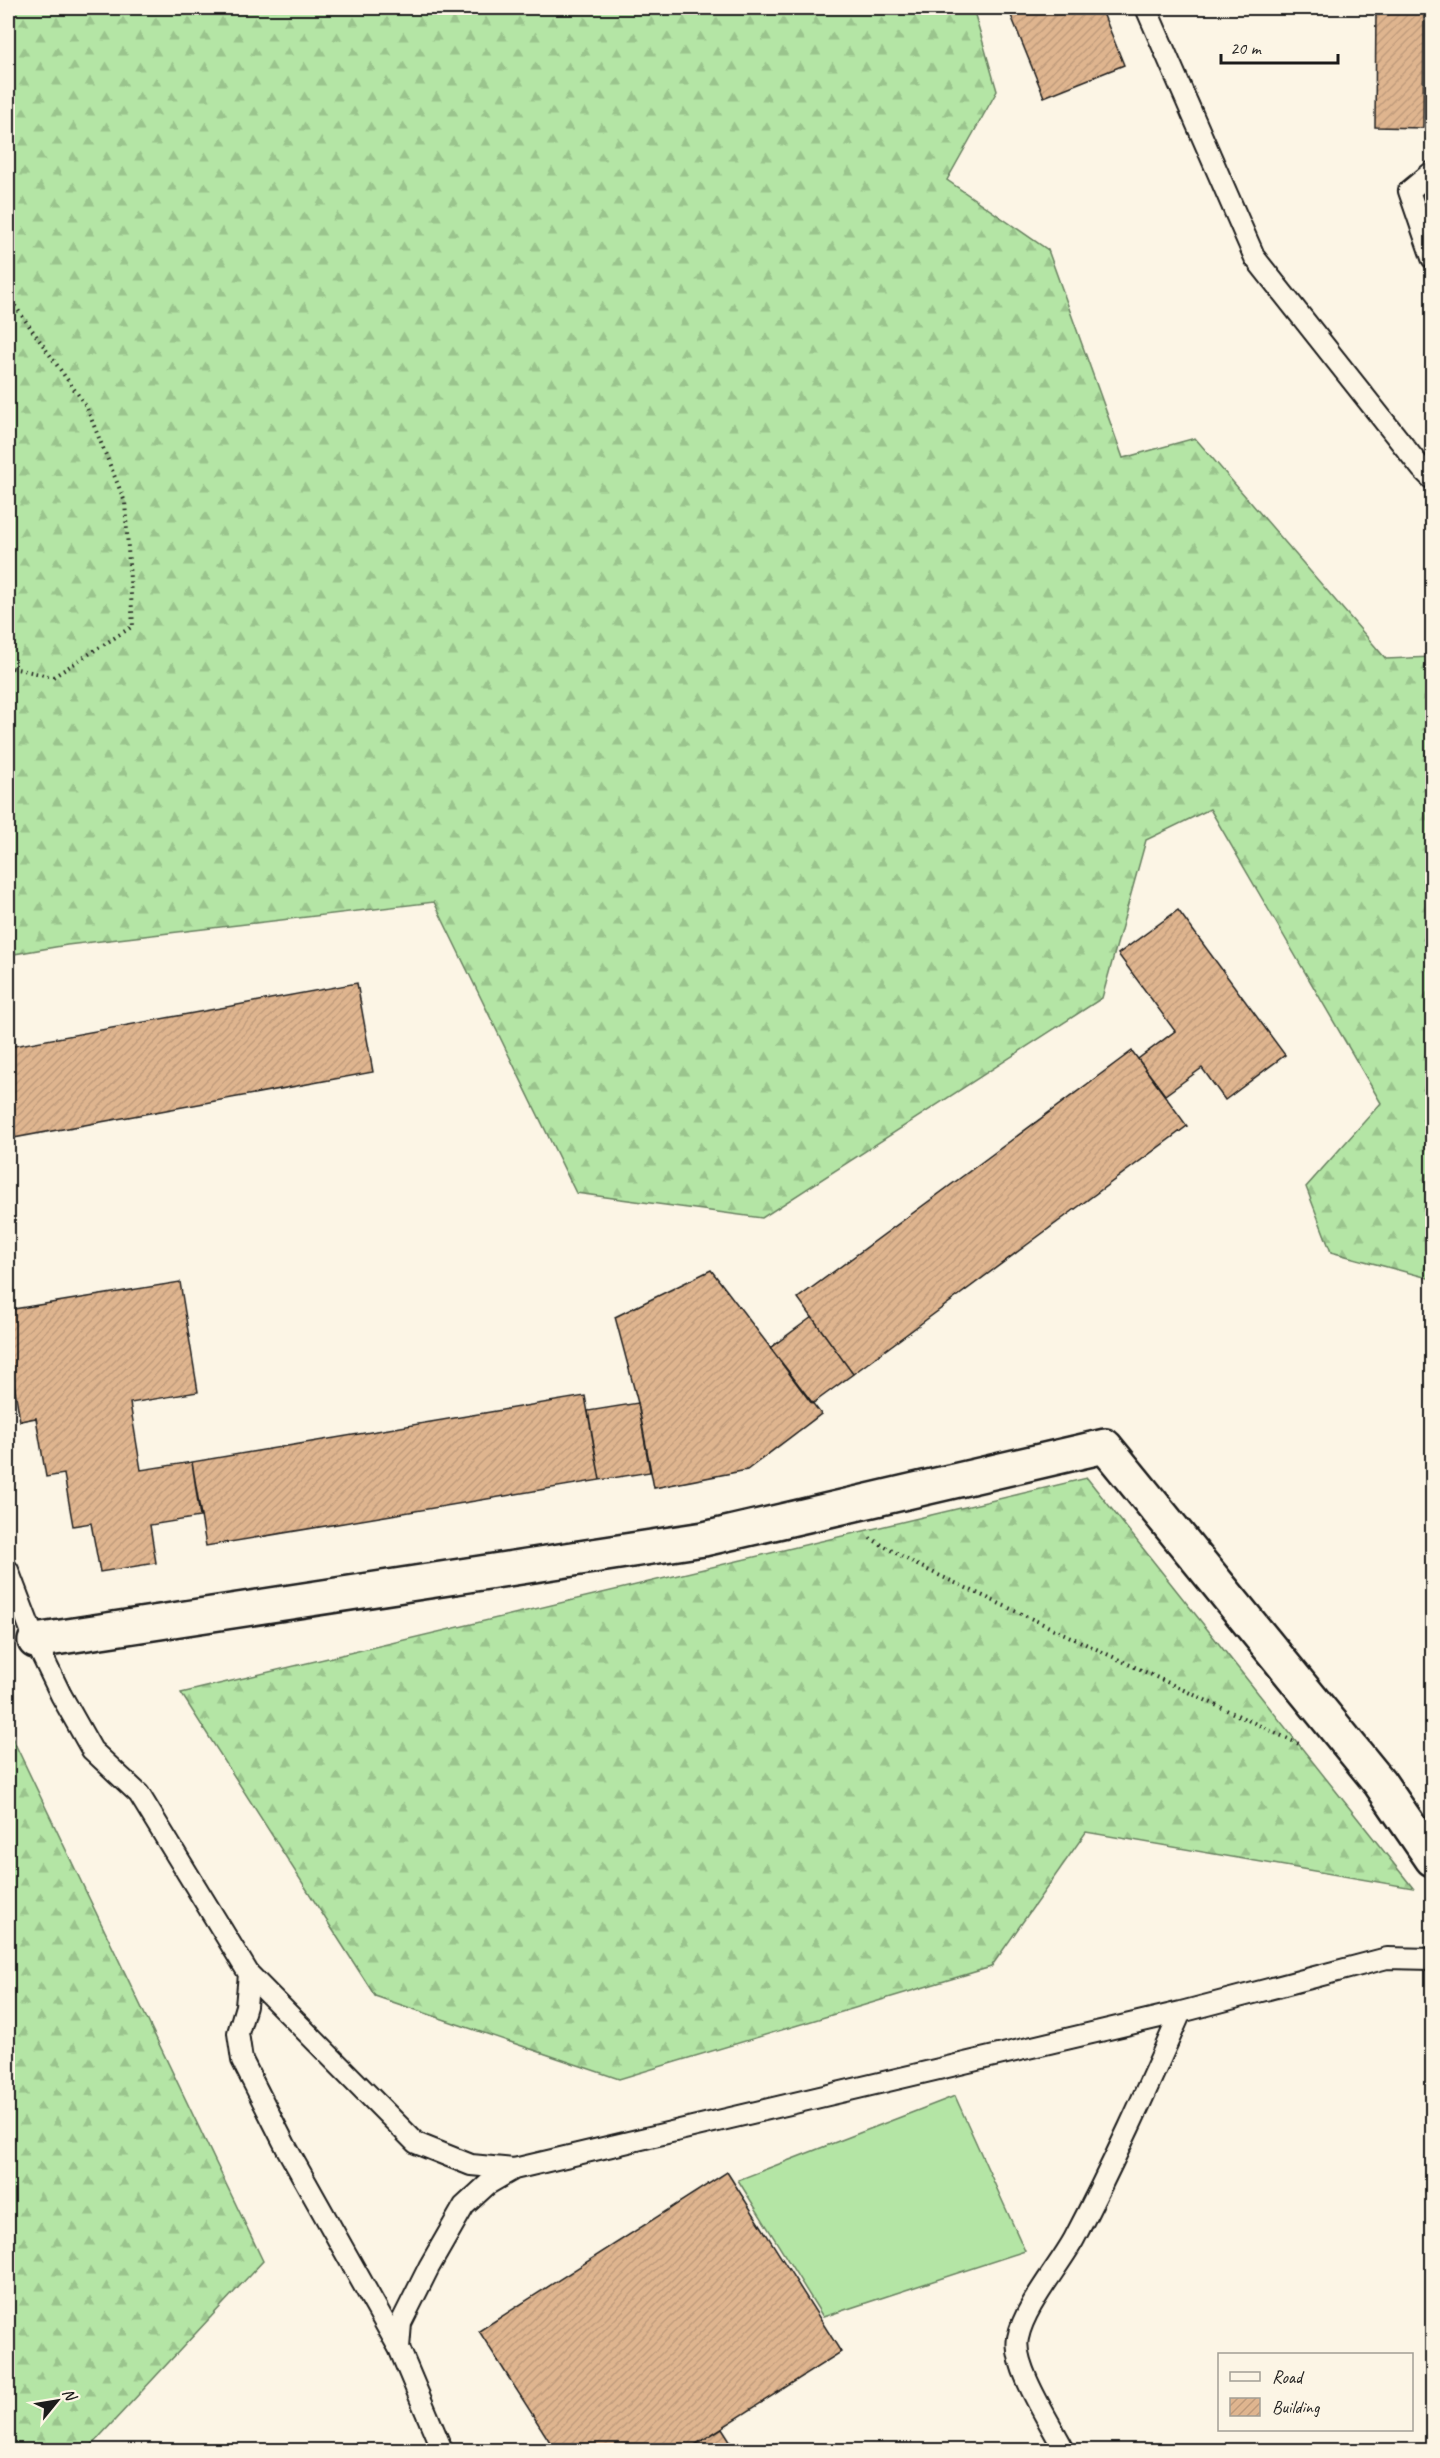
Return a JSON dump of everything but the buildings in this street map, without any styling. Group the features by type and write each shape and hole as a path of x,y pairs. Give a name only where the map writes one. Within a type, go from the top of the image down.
{"street":[{"path":"35,1641 704,1539 1106,1446 1380,1783 1432,1859"}],"lane":[{"path":"1146,8 1255,258 1432,479"},
{"path":"1432,172 1409,191 1432,258"},
{"path":"8,1570 35,1641 61,1695 92,1750 139,1794 249,1974 416,2143 471,2165 513,2169"},
{"path":"399,2348 401,2323 429,2266 464,2206 488,2184 513,2169 1181,2013 1387,1958 1432,1959"},
{"path":"249,1974 246,2006 237,2033 242,2060 286,2147 399,2348 442,2451"},
{"path":"1064,2451 1019,2364 1017,2339 1026,2316 1073,2241 1108,2172 1181,2013"}],"path":[{"path":"8,296 86,406 125,502 133,626 53,677 8,667"},
{"path":"915,1564 1304,1747"}],"green space":[{"path":"8,8 973,8 997,91 947,180 1048,250 1123,458 1195,438 1386,659 1432,657 1432,1279 1331,1252 1306,1187 1381,1103 1210,809 1146,840 1102,998 762,1218 576,1193 434,902 67,945 8,955"},
{"path":"1087,1478 1413,1888 1086,1832 991,1967 619,2079 375,1996 181,1693"},
{"path":"8,1729 263,2261 87,2450 8,2450"},
{"path":"955,2096 1025,2251 823,2317 738,2180"}]}
